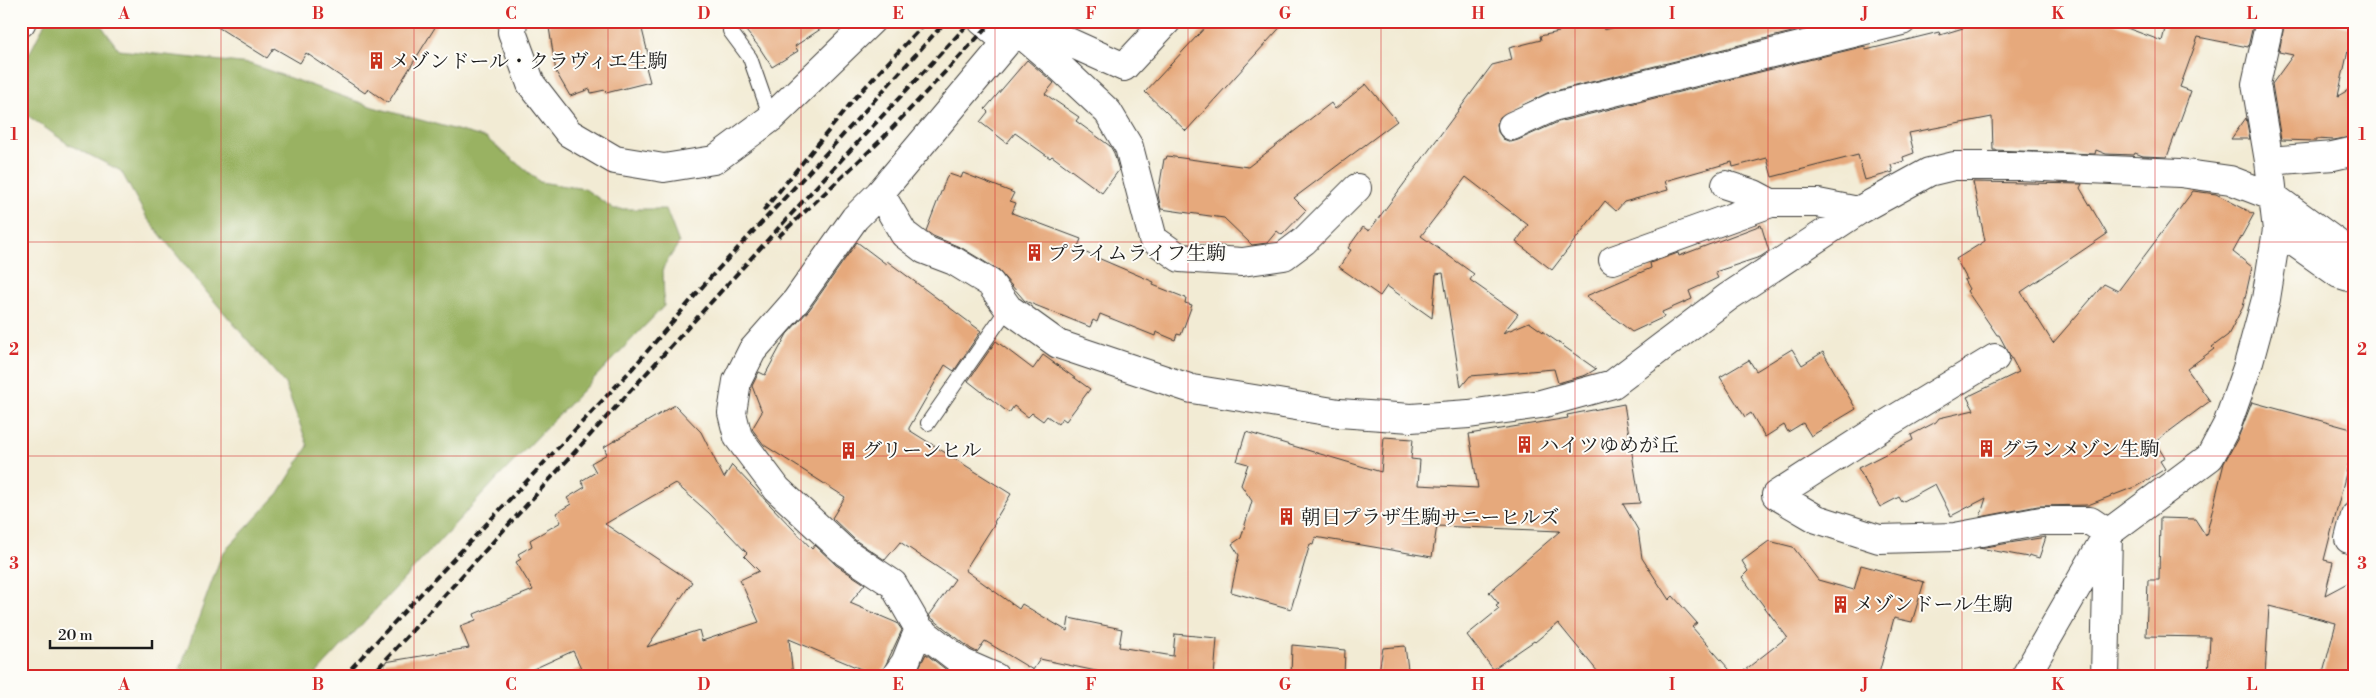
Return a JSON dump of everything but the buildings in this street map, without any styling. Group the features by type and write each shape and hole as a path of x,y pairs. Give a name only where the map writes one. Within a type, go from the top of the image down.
{"street":[{"path":"513,21 512,32 531,84 569,133 615,160 664,168 714,160 771,118 871,21"},
{"path":"982,21 1013,37 1061,68 1108,112 1129,147 1153,239 1180,258 1242,262 1284,256 1304,241 1357,188"},
{"path":"995,677 963,663 919,629 893,584 845,552 777,489 738,437 732,413 737,381 752,351 796,301 856,218 880,193 1013,37 1031,25 1124,67 1167,21"},
{"path":"1512,126 1553,106 1902,21"},
{"path":"2025,677 2108,533 2210,456 2226,425 2248,365 2266,299 2277,230 2269,161 2256,84 2270,21"},
{"path":"2269,161 2333,156 2355,151"},
{"path":"880,193 904,234 925,250 954,261 990,283 1008,308 1058,344 1192,389 1340,413 1411,418 1469,414 1542,404 1612,384 1728,298 1858,211 1929,172 1954,166 2019,166 2180,173 2230,180 2274,197 2355,256"},
{"path":"1726,185 1754,194 1771,204"},
{"path":"1614,260 1771,204 1818,204 1858,211"},
{"path":"2277,230 2339,274 2355,279"},
{"path":"1995,358 1888,423 1776,495 1817,519 1879,539 1955,537 2040,521 2090,521 2108,533"},
{"path":"2355,516 2349,539 2355,541"},
{"path":"2105,677 2108,533"},
{"path":"895,677 905,663 919,629"}],"lane":[{"path":"730,31 750,58 771,118"},
{"path":"928,423 1008,308"}],"green space":[{"path":"46,21 98,21 119,50 250,64 373,107 486,138 540,182 585,189 614,209 666,209 679,243 663,268 664,306 494,482 313,677 177,677 222,554 279,493 308,446 285,384 209,295 147,218 121,171 68,144 27,115 21,107 21,70"}],"railway":[{"path":"763,211 856,97 927,21"},
{"path":"343,677 632,369 710,278 946,21"},
{"path":"370,677 815,188 971,21"},
{"path":"778,237 880,141 993,21"}],"place":[{"name":"メゾンドール・クラヴィエ生駒","path":"376,61"},
{"name":"プライムライフ生駒","path":"1034,253"},
{"name":"ハイツゆめが丘","path":"1525,445"},
{"name":"グランメゾン生駒","path":"1987,449"},
{"name":"グリーンヒル","path":"848,450"},
{"name":"朝日プラザ生駒サニーヒルズ","path":"1287,517"},
{"name":"メゾンドール生駒","path":"1840,604"}]}
